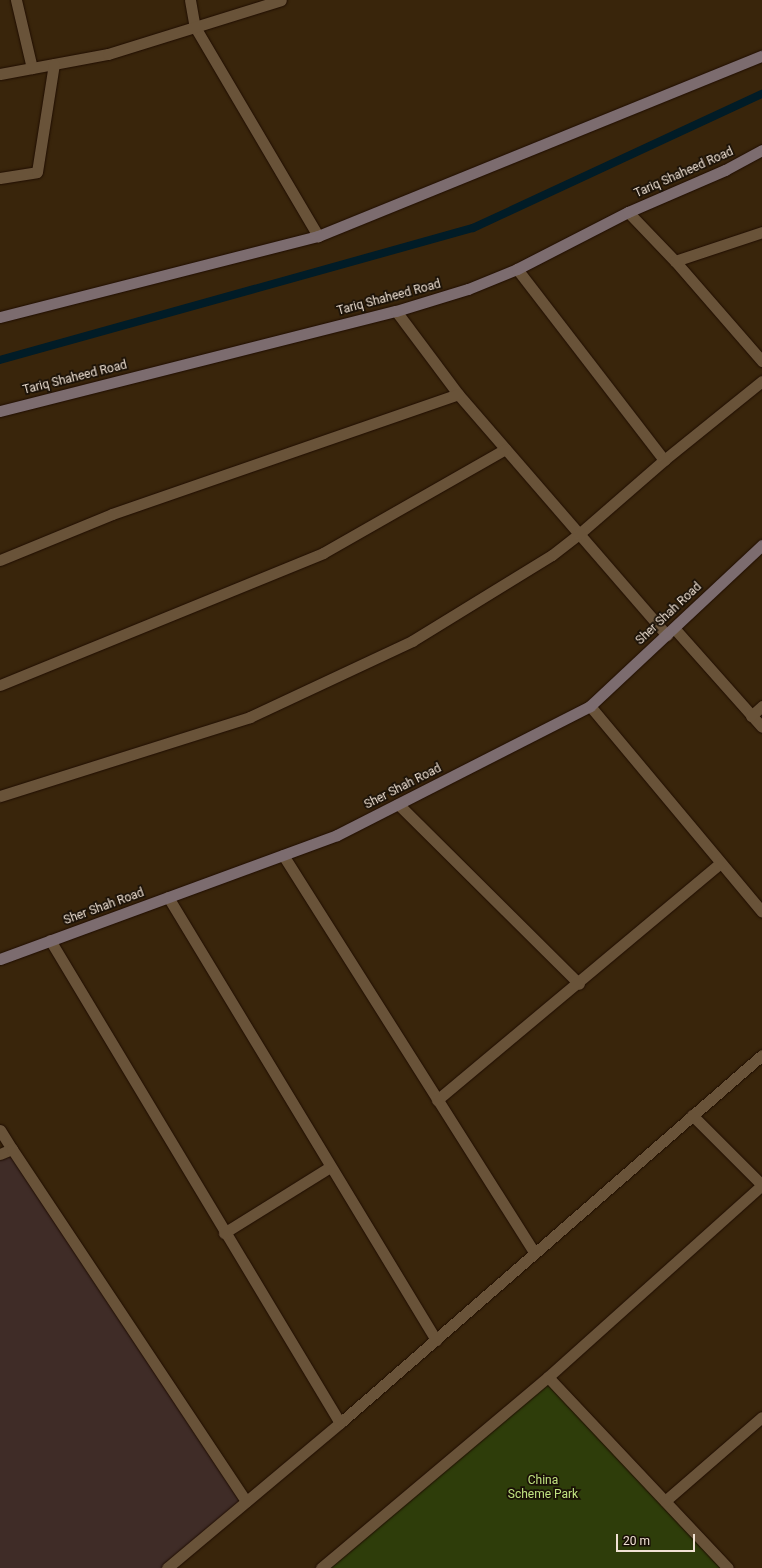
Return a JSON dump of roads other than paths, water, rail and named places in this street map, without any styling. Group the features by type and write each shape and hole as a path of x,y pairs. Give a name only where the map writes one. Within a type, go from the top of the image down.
{"main road":[{"path":"0,317 318,236 762,56"},
{"name":"Tariq Shaheed Road","path":"0,411 396,311 468,289 517,269 628,212 725,170 762,150"},
{"name":"Sher Shah Road","path":"0,959 337,836 590,706 762,545"}],"street":[{"path":"16,0 32,68"},
{"path":"190,0 195,27 318,236"},
{"path":"0,74 108,54 282,0"},
{"path":"0,178 37,172 54,64"},
{"path":"628,212 675,261 762,361"},
{"path":"675,261 762,232"},
{"path":"517,269 664,460"},
{"path":"396,311 458,394 579,534 762,727"},
{"path":"0,796 250,717 412,642 552,554 579,534 664,460 762,381"},
{"path":"0,560 112,514 458,394"},
{"path":"0,685 323,553 505,449"},
{"path":"590,706 762,912"},
{"path":"752,716 762,706"},
{"path":"398,804 579,984"},
{"path":"283,855 535,1253"},
{"path":"437,1100 579,984 720,863"},
{"path":"168,897 436,1340"},
{"path":"50,940 224,1233 340,1423"},
{"path":"167,1568 340,1423 762,1055"},
{"path":"321,1568 548,1377 762,1185 692,1115"},
{"path":"0,1130 246,1501"},
{"path":"0,1154 12,1149"},
{"path":"224,1233 330,1167"},
{"path":"548,1377 728,1568"},
{"path":"665,1501 762,1417"}],"waterway":[{"path":"0,360 473,228 762,94"}],"park label":[{"name":"China Scheme Park","path":"543,1488"}]}
